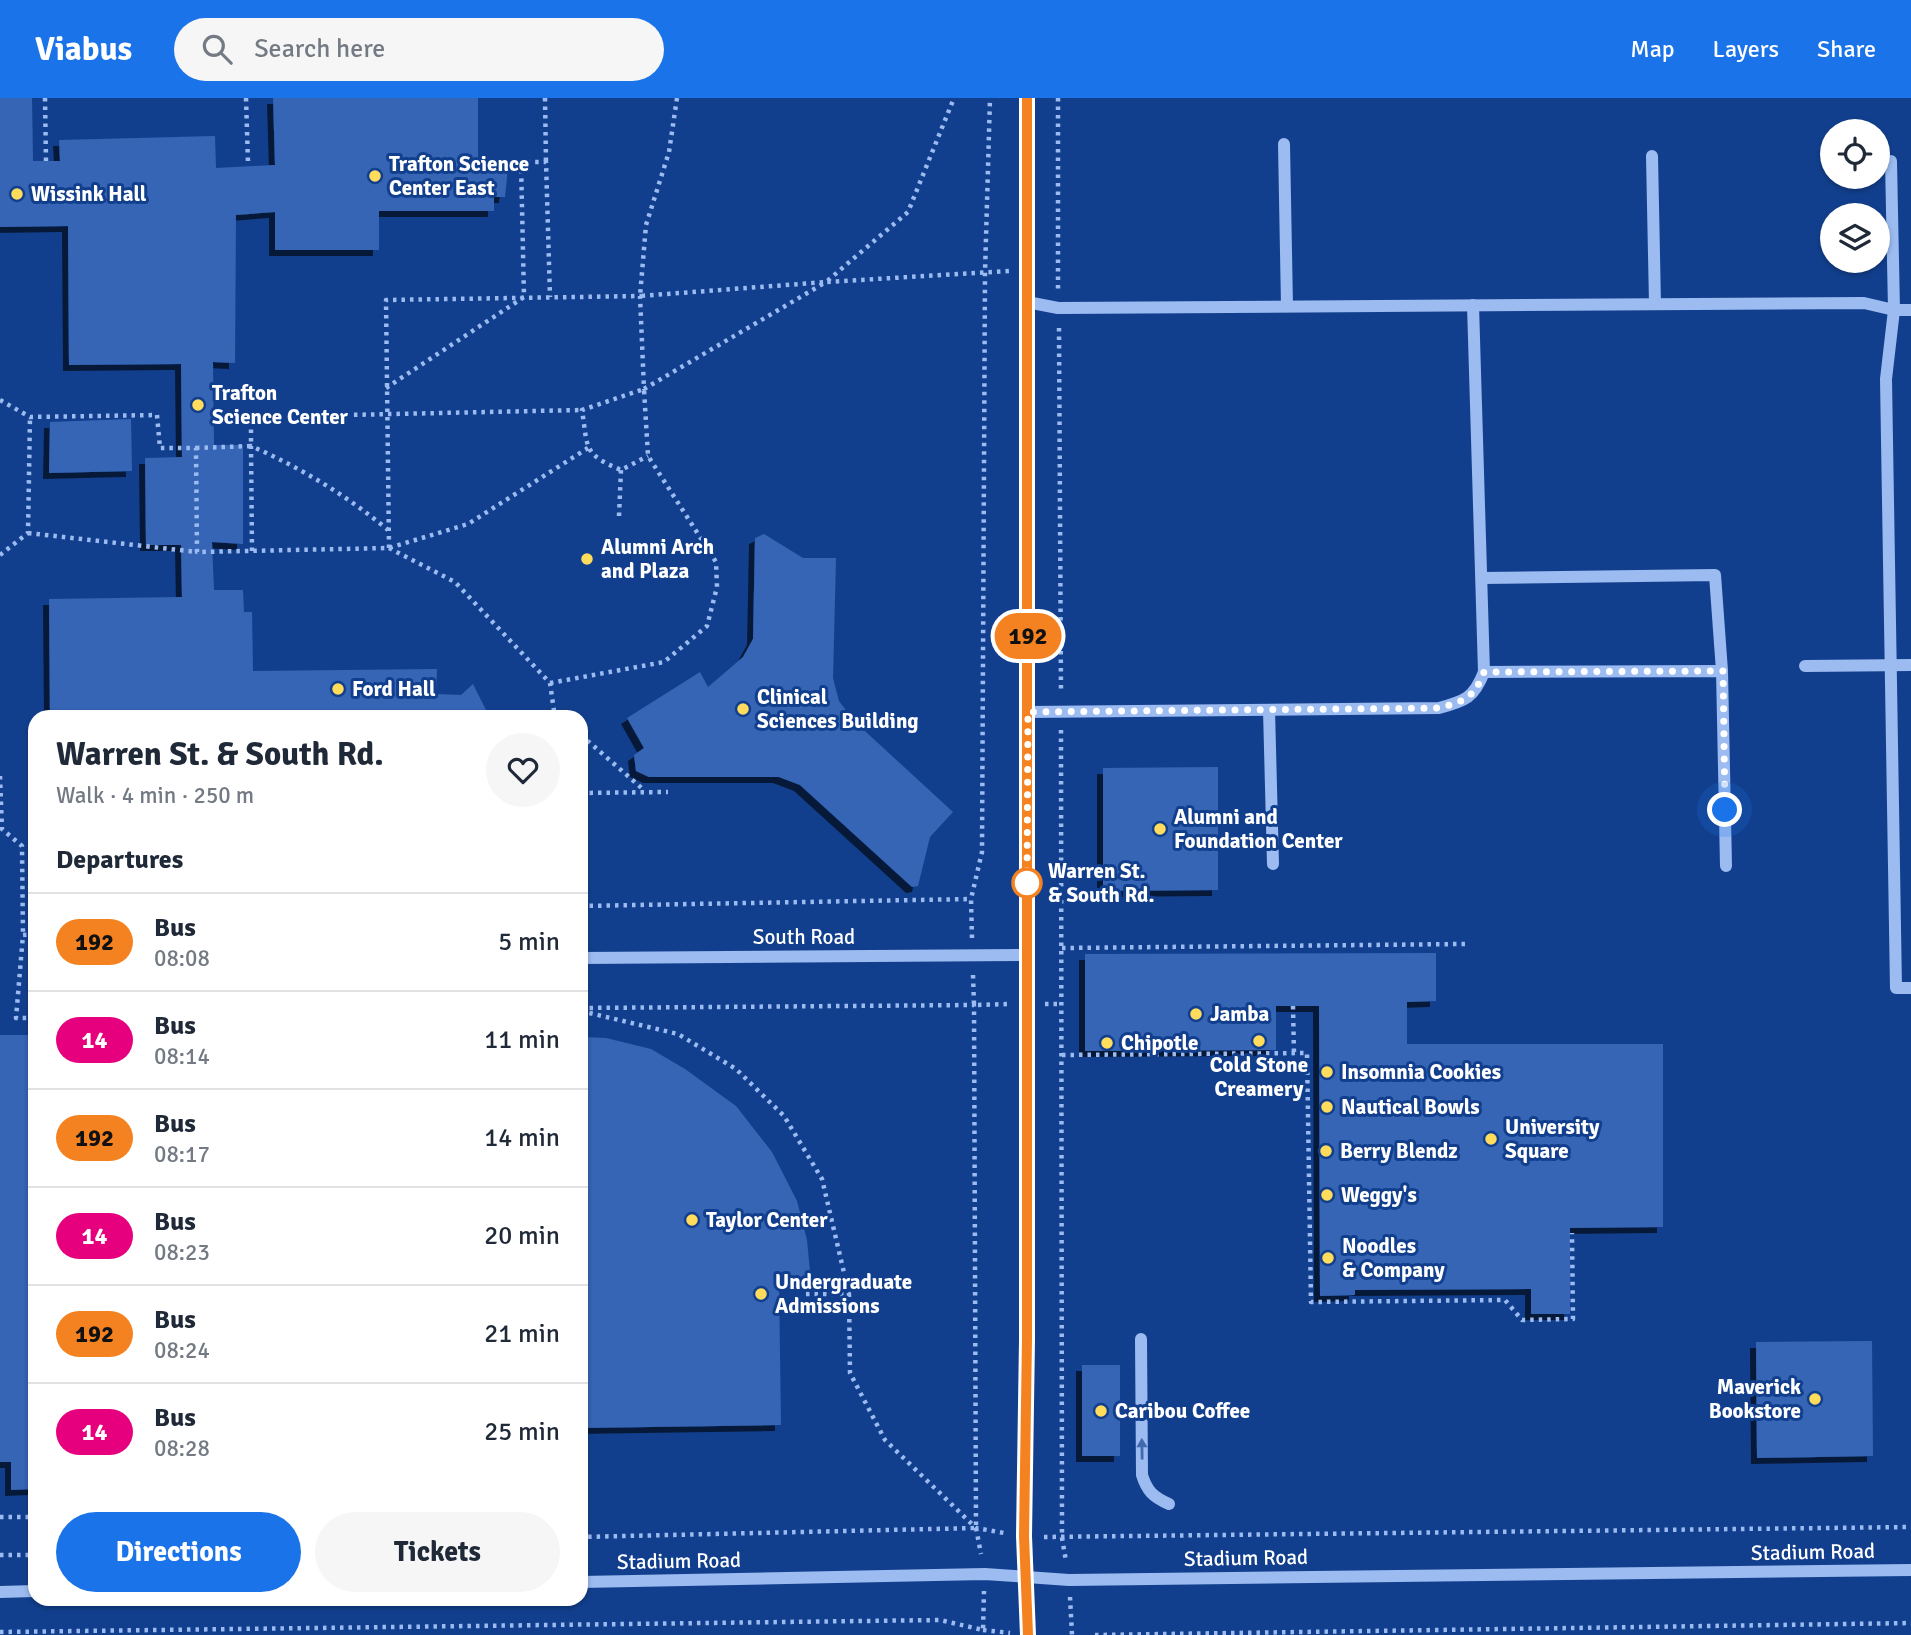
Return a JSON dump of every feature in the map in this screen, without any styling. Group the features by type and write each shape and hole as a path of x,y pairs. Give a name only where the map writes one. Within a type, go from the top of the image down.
{"street":[{"path":"1027,98 1028,712 1024,1576 1028,1635"},
{"path":"1284,144 1287,306"},
{"path":"1652,156 1656,304"},
{"path":"1891,161 1894,310 1886,379 1896,988 1911,988"},
{"path":"1027,302 1058,309 1864,303 1894,310 1911,310"},
{"path":"1028,712 1439,708 1461,702 1477,691 1484,672 1473,305"},
{"path":"1482,578 1715,575 1723,671 1726,866"},
{"path":"1805,666 1911,665"},
{"path":"1484,672 1723,671"},
{"path":"1269,710 1273,864"},
{"name":"South Road","path":"588,958 1027,954"},
{"path":"1140,1339 1142,1475 1147,1490 1168,1504"},
{"name":"Stadium Road","path":"588,1581 985,1574 1069,1580 1911,1570"},
{"path":"0,1592 28,1591"}],"path":[{"path":"45,98 46,161"},
{"path":"246,98 248,163"},
{"path":"545,98 550,297"},
{"path":"550,683 664,662 707,626 717,587 716,562 648,456 640,296 646,225 669,152 677,98"},
{"path":"252,551 251,417 582,410 644,389 825,282 908,212 954,98"},
{"path":"0,1632 365,1632 940,1620 983,1630 985,1574 976,1528 974,1004 971,899 982,852 985,273 990,98"},
{"path":"1058,98 1062,1538 1911,1527"},
{"path":"524,297 521,162 546,162"},
{"path":"389,548 386,300 640,296 985,273 1058,265"},
{"path":"386,388 524,297"},
{"path":"0,400 30,417 157,415 160,447 197,449 251,446 288,462 359,505 388,530"},
{"path":"582,410 588,449 596,460 621,470 648,456"},
{"path":"28,533 30,417"},
{"path":"197,449 198,552"},
{"path":"0,555 28,533 198,552 389,548 468,524 588,449"},
{"path":"619,516 621,470"},
{"path":"389,548 455,582 550,683 554,710"},
{"path":"588,741 645,791"},
{"path":"0,776 2,829 22,846 23,935 16,1018 28,1018"},
{"path":"588,793 668,792"},
{"path":"588,906 971,899"},
{"path":"23,935 28,935"},
{"path":"1062,948 1293,950 1465,944"},
{"path":"588,1010 1062,1004"},
{"path":"1293,1006 1294,1054"},
{"path":"588,1012 678,1034 736,1069 784,1116 822,1179 849,1294 850,1373 867,1411 885,1440 976,1528"},
{"path":"1062,1055 1307,1053 1311,1302 1505,1300 1522,1320 1573,1319 1572,1233"},
{"path":"806,1294 849,1294"},
{"path":"0,1517 28,1517"},
{"path":"588,1537 976,1528"},
{"path":"0,1555 28,1555"},
{"path":"1095,1635 1911,1623"}],"building":[{"name":"Trafton Science Center","path":"0,98 32,98 33,161 60,161 59,140 215,136 216,168 275,165 273,98 478,98 478,168 508,168 505,197 494,197 494,211 379,211 379,250 275,250 275,212 236,215 235,363 213,362 214,445 243,445 243,544 212,542 214,590 243,590 244,612 252,612 253,671 437,669 436,694 461,695 473,684 486,710 50,710 49,599 182,597 181,545 146,545 145,458 182,457 181,364 69,365 68,226 0,227"},
{"path":"131,419 132,471 49,473 50,422"},
{"name":"Clinical Sciences Building","path":"764,534 803,558 836,558 833,678 839,701 854,721 953,812 930,837 918,886 912,887 800,785 779,777 649,777 636,771 634,755 644,748 627,718 700,672 708,687 743,657 753,639 755,538"},
{"name":"Alumni and Foundation Center","path":"1218,767 1218,890 1103,891 1103,768"},
{"name":"University Square","path":"1436,953 1436,1001 1407,1002 1407,1044 1663,1044 1663,1227 1570,1228 1570,1314 1531,1314 1531,1289 1355,1290 1355,1295 1320,1296 1319,1006 1276,1006 1276,1050 1085,1051 1085,954"},
{"path":"0,1035 28,1035 28,1489 11,1490 11,1462 0,1462"},
{"name":"Taylor Center","path":"588,1037 606,1038 651,1049 685,1069 736,1106 772,1152 797,1201 807,1240 811,1282 779,1283 781,1425 588,1428"},
{"name":"Maverick Bookstore","path":"1872,1341 1873,1456 1757,1458 1756,1342"},
{"name":"Caribou Coffee","path":"1082,1365 1120,1365 1120,1456 1082,1456"}],"bus line":[{"name":"192","path":"1027,98 1029,458 1024,1576 1028,1635"}],"place":[{"name":"Trafton Science Center East","path":"375,176"},
{"name":"Wissink Hall","path":"17,194"},
{"name":"Trafton Science Center","path":"198,405"},
{"name":"Alumni Arch and Plaza","path":"587,559"},
{"name":"Ford Hall","path":"338,689"},
{"name":"Clinical Sciences Building","path":"743,709"},
{"name":"Alumni and Foundation Center","path":"1160,829"},
{"name":"Warren St. & South Rd.","path":"1027,883"},
{"name":"Jamba","path":"1196,1014"},
{"name":"Cold Stone Creamery","path":"1259,1041"},
{"name":"Chipotle","path":"1107,1043"},
{"name":"Insomnia Cookies","path":"1327,1072"},
{"name":"Nautical Bowls","path":"1327,1107"},
{"name":"University Square","path":"1491,1139"},
{"name":"Berry Blendz","path":"1326,1151"},
{"name":"Weggy's","path":"1327,1195"},
{"name":"Taylor Center","path":"692,1220"},
{"name":"Noodles & Company","path":"1328,1258"},
{"name":"Undergraduate Admissions","path":"761,1294"},
{"name":"Maverick Bookstore","path":"1815,1399"},
{"name":"Caribou Coffee","path":"1101,1411"}],"route":[{"path":"1027,883 1028,712 1439,708 1461,702 1477,691 1484,672 1723,671 1725,810"}]}
